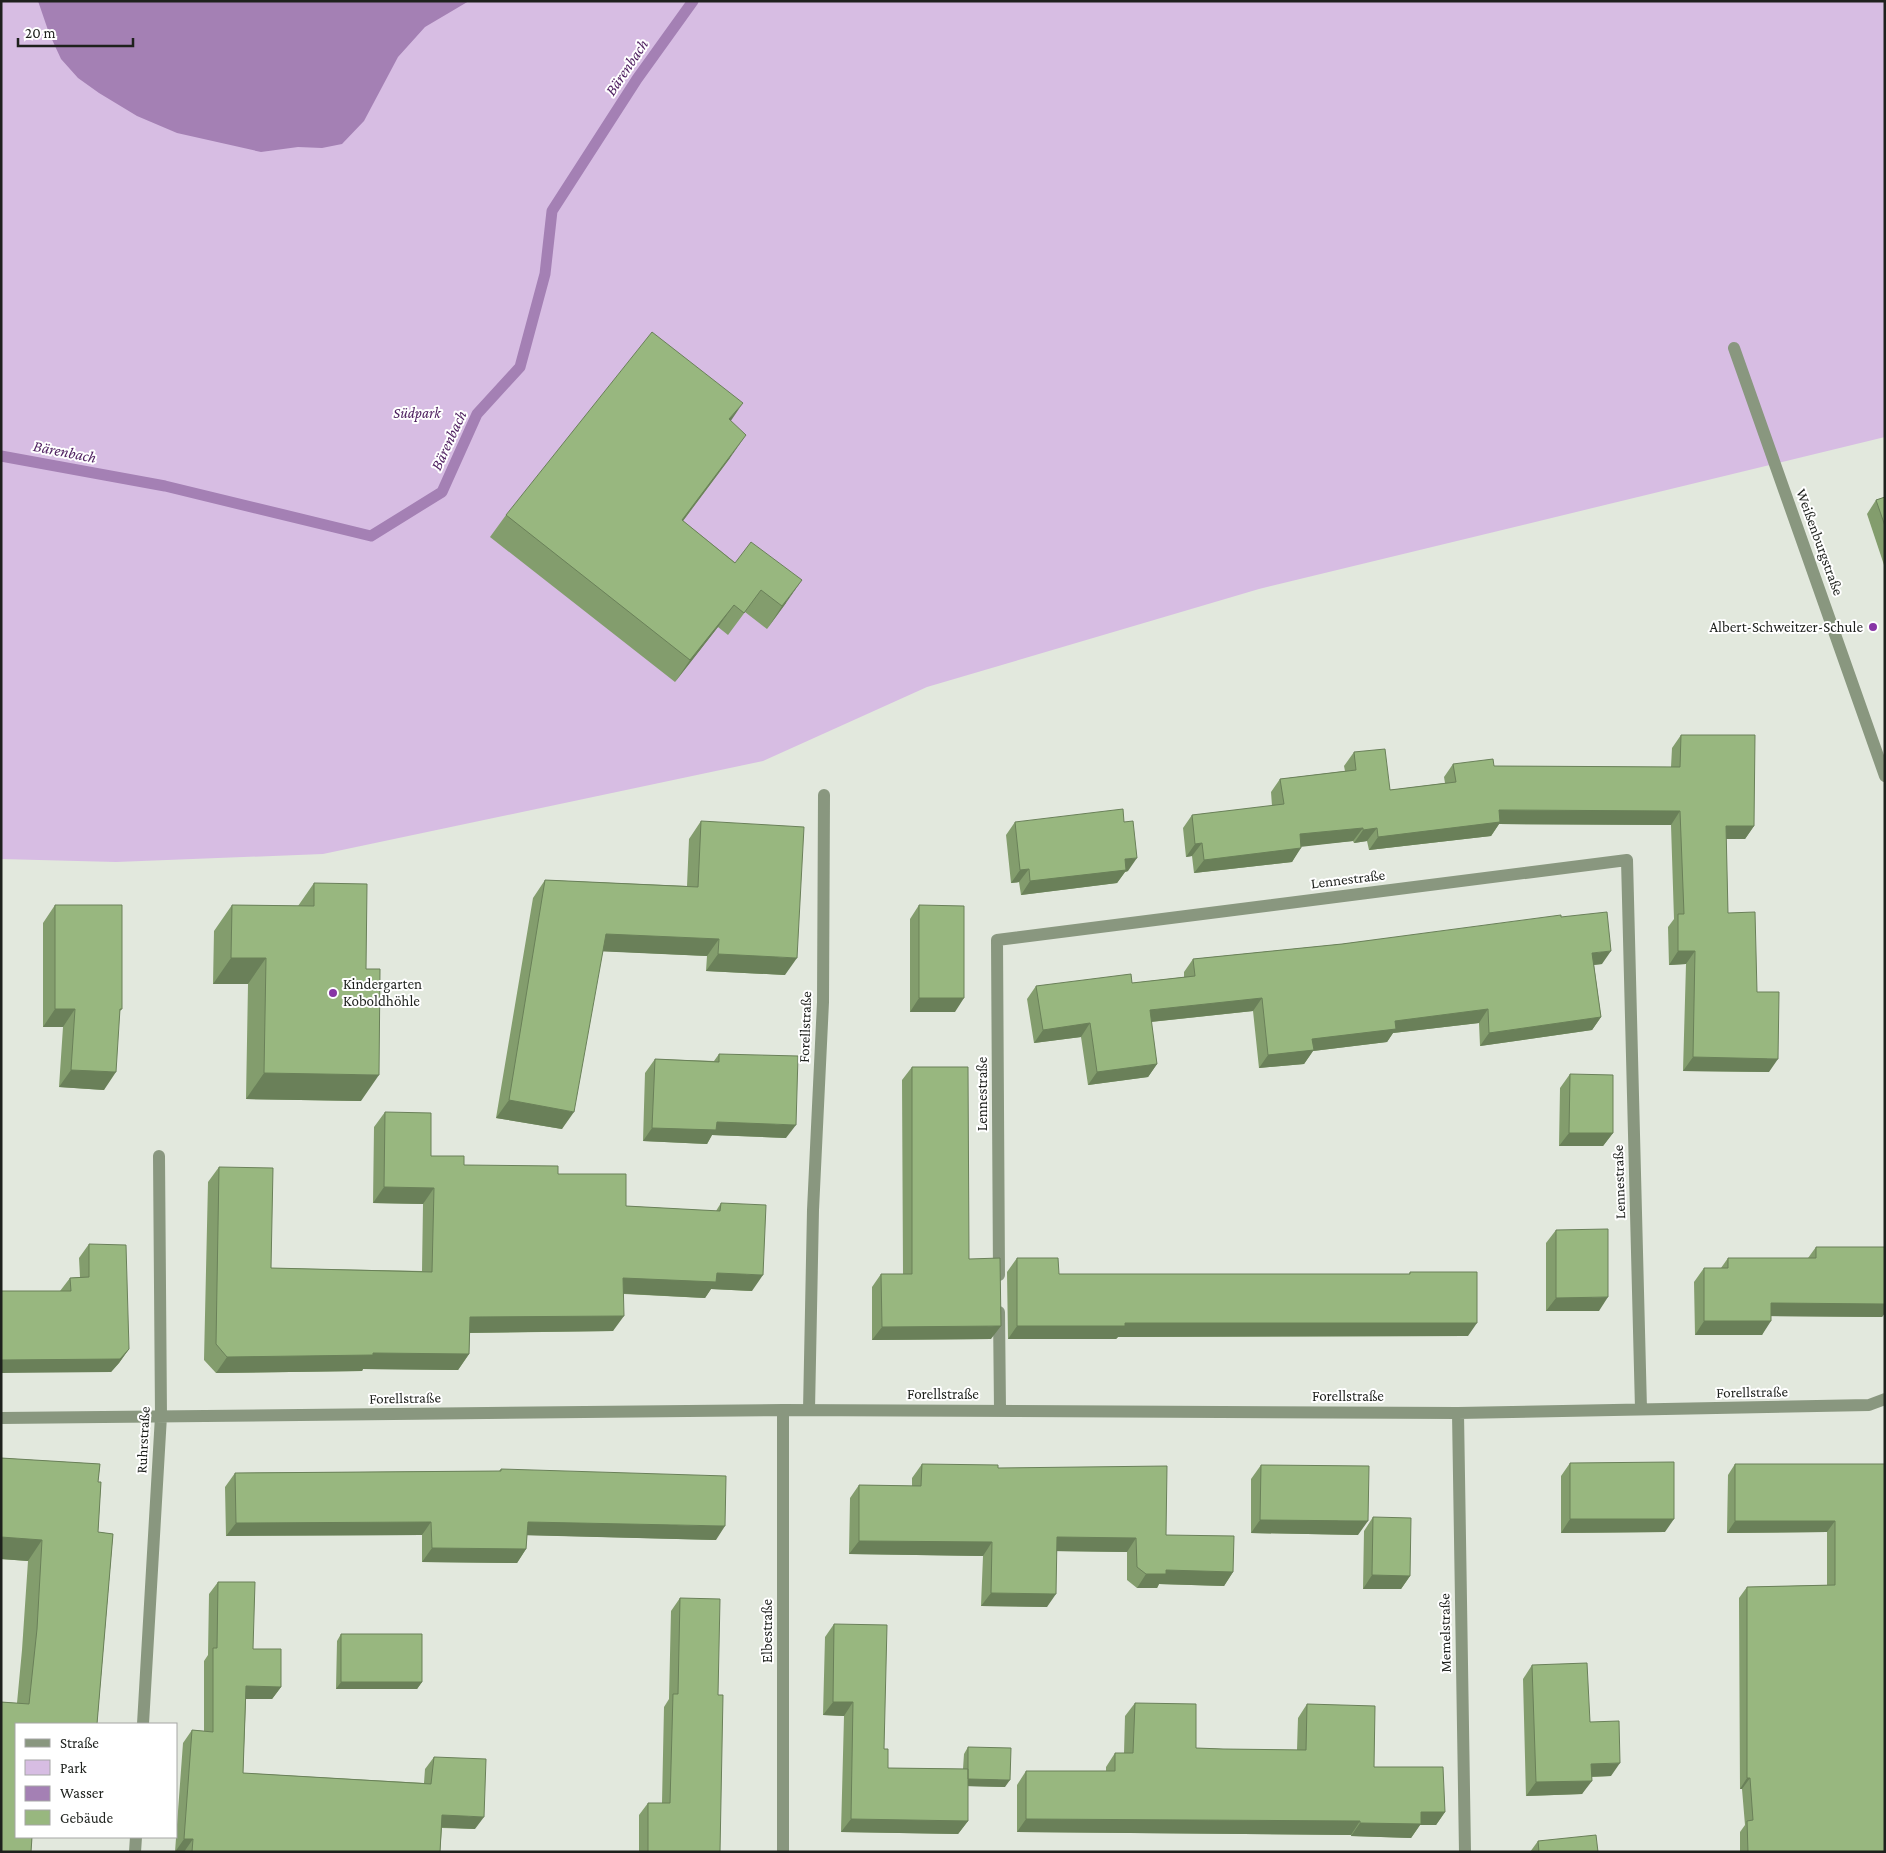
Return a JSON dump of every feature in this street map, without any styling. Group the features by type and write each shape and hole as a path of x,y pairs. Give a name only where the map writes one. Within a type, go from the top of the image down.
{"street":[{"name":"Weißenburgstraße","path":"1734,348 1885,776"},
{"name":"Forellstraße","path":"809,1410 813,1210 823,1002 824,795"},
{"name":"Lennestraße","path":"999,1283 997,940 1627,860 1641,1408"},
{"name":"Ruhrstraße","path":"143,1723 161,1416 159,1156"},
{"path":"999,1303 1000,1410"},
{"name":"Forellstraße","path":"1,1418 783,1410 1458,1413 1869,1405 1885,1399"},
{"name":"Elbestraße","path":"783,1410 783,1852"},
{"name":"Memelstraße","path":"1458,1413 1465,1852"},
{"path":"135,1852 136,1838"}],"green space":[{"name":"Südpark","path":"1,1 1885,1 1885,437 1259,589 927,687 763,761 323,854 116,862 1,859"}],"water":[{"path":"38,1 469,1 425,27 398,57 364,121 342,144 322,148 298,147 261,152 177,133 137,116 99,93 78,78 61,59 49,33"}],"building":[{"path":"652,332 743,403 729,419 746,435 682,520 735,563 751,542 802,580 782,606 761,590 744,613 734,605 690,660 506,515"},
{"path":"1885,497 1885,526 1876,500"},
{"path":"1681,735 1755,735 1754,826 1726,826 1728,913 1755,912 1757,992 1779,992 1778,1059 1693,1057 1695,951 1678,951 1678,914 1684,914 1680,811 1499,810 1500,822 1378,837 1377,828 1300,834 1301,848 1204,860 1202,843 1195,844 1192,815 1284,804 1280,779 1356,770 1354,752 1385,749 1390,790 1456,782 1453,764 1493,759 1494,766 1680,767"},
{"path":"1123,809 1124,822 1133,821 1137,858 1125,859 1126,870 1030,881 1029,869 1020,870 1015,822"},
{"path":"701,821 804,827 797,958 718,954 719,939 606,934 574,1112 509,1100 545,880 698,887"},
{"path":"314,883 367,884 366,969 380,969 379,1075 264,1073 266,958 231,958 232,905 314,906"},
{"path":"55,905 122,905 122,1009 120,1009 116,1072 71,1070 75,1009 55,1009"},
{"path":"919,905 964,906 964,998 919,998"},
{"path":"1607,912 1611,951 1592,953 1601,1017 1489,1033 1488,1009 1395,1021 1396,1029 1312,1039 1314,1050 1268,1055 1262,998 1150,1010 1157,1064 1097,1072 1090,1023 1043,1030 1036,986 1131,974 1132,983 1195,976 1193,959 1342,944 1561,915 1561,917"},
{"path":"719,1054 798,1056 796,1125 717,1122 716,1130 652,1128 655,1059 719,1062"},
{"path":"912,1067 968,1067 969,1259 1000,1258 1001,1326 882,1327 881,1274 912,1274"},
{"path":"1570,1074 1613,1075 1613,1133 1569,1133"},
{"path":"385,1112 431,1113 431,1156 464,1156 464,1165 558,1166 558,1174 626,1174 626,1206 720,1211 721,1203 766,1205 763,1275 717,1273 716,1282 623,1278 624,1316 470,1317 469,1354 373,1353 373,1355 227,1357 216,1344 219,1167 273,1168 271,1268 432,1272 434,1188 384,1187"},
{"path":"1608,1229 1608,1297 1556,1298 1556,1230"},
{"path":"89,1244 126,1245 129,1349 120,1359 1,1360 1,1291 71,1291 70,1278 89,1277"},
{"path":"1816,1247 1885,1247 1885,1304 1771,1303 1771,1321 1704,1321 1704,1268 1728,1268 1728,1258 1816,1258"},
{"path":"1017,1258 1058,1258 1059,1274 1410,1274 1410,1272 1477,1272 1477,1323 1125,1323 1125,1326 1017,1326"},
{"path":"1,1458 100,1464 98,1482 101,1482 98,1532 113,1534 97,1723 15,1723 15,1838 32,1838 31,1852 1,1852 1,1702 29,1704 37,1629 42,1540 1,1537"},
{"path":"1674,1462 1674,1519 1570,1519 1570,1463"},
{"path":"922,1464 998,1465 998,1468 1167,1466 1166,1535 1234,1536 1233,1572 1166,1570 1166,1574 1146,1574 1137,1567 1136,1538 1057,1537 1056,1594 991,1593 992,1542 859,1541 859,1485 921,1486"},
{"path":"1735,1464 1885,1464 1885,1852 1748,1852 1747,1821 1753,1820 1750,1778 1747,1778 1747,1587 1835,1585 1835,1521 1735,1521"},
{"path":"1261,1465 1369,1466 1368,1521 1260,1520"},
{"path":"501,1469 726,1476 725,1526 528,1522 526,1549 432,1548 431,1522 236,1523 235,1473 501,1471"},
{"path":"1373,1517 1411,1518 1410,1576 1372,1575"},
{"path":"218,1582 255,1582 253,1649 281,1649 281,1687 246,1686 243,1773 431,1784 434,1757 486,1759 484,1817 442,1815 440,1852 192,1852 193,1839 184,1839 192,1730 213,1732 213,1648 217,1648"},
{"path":"680,1598 720,1599 718,1695 723,1695 720,1852 648,1852 648,1803 670,1803 673,1694 678,1694"},
{"path":"834,1624 887,1625 884,1749 888,1749 888,1768 968,1769 968,1821 851,1819 853,1702 833,1702"},
{"path":"341,1634 422,1634 422,1682 341,1682"},
{"path":"1587,1663 1590,1722 1619,1721 1620,1763 1591,1764 1592,1781 1536,1782 1532,1665"},
{"path":"1135,1703 1196,1704 1196,1748 1223,1749 1306,1750 1307,1704 1375,1706 1374,1767 1443,1767 1445,1812 1421,1812 1421,1824 1360,1823 1360,1821 1026,1819 1026,1771 1115,1771 1115,1753 1133,1753"},
{"path":"968,1747 1011,1748 1010,1780 968,1779"},
{"path":"1596,1835 1598,1852 1539,1852 1538,1841"}],"waterway":[{"name":"Bärenbach","path":"1,456 165,486 371,536 442,492 477,414 520,367 545,274 552,211 637,79 693,1"}],"place":[{"name":"Albert-Schweitzer-Schule","path":"1873,627"},
{"name":"Kindergarten Koboldhöhle","path":"333,993"}]}
